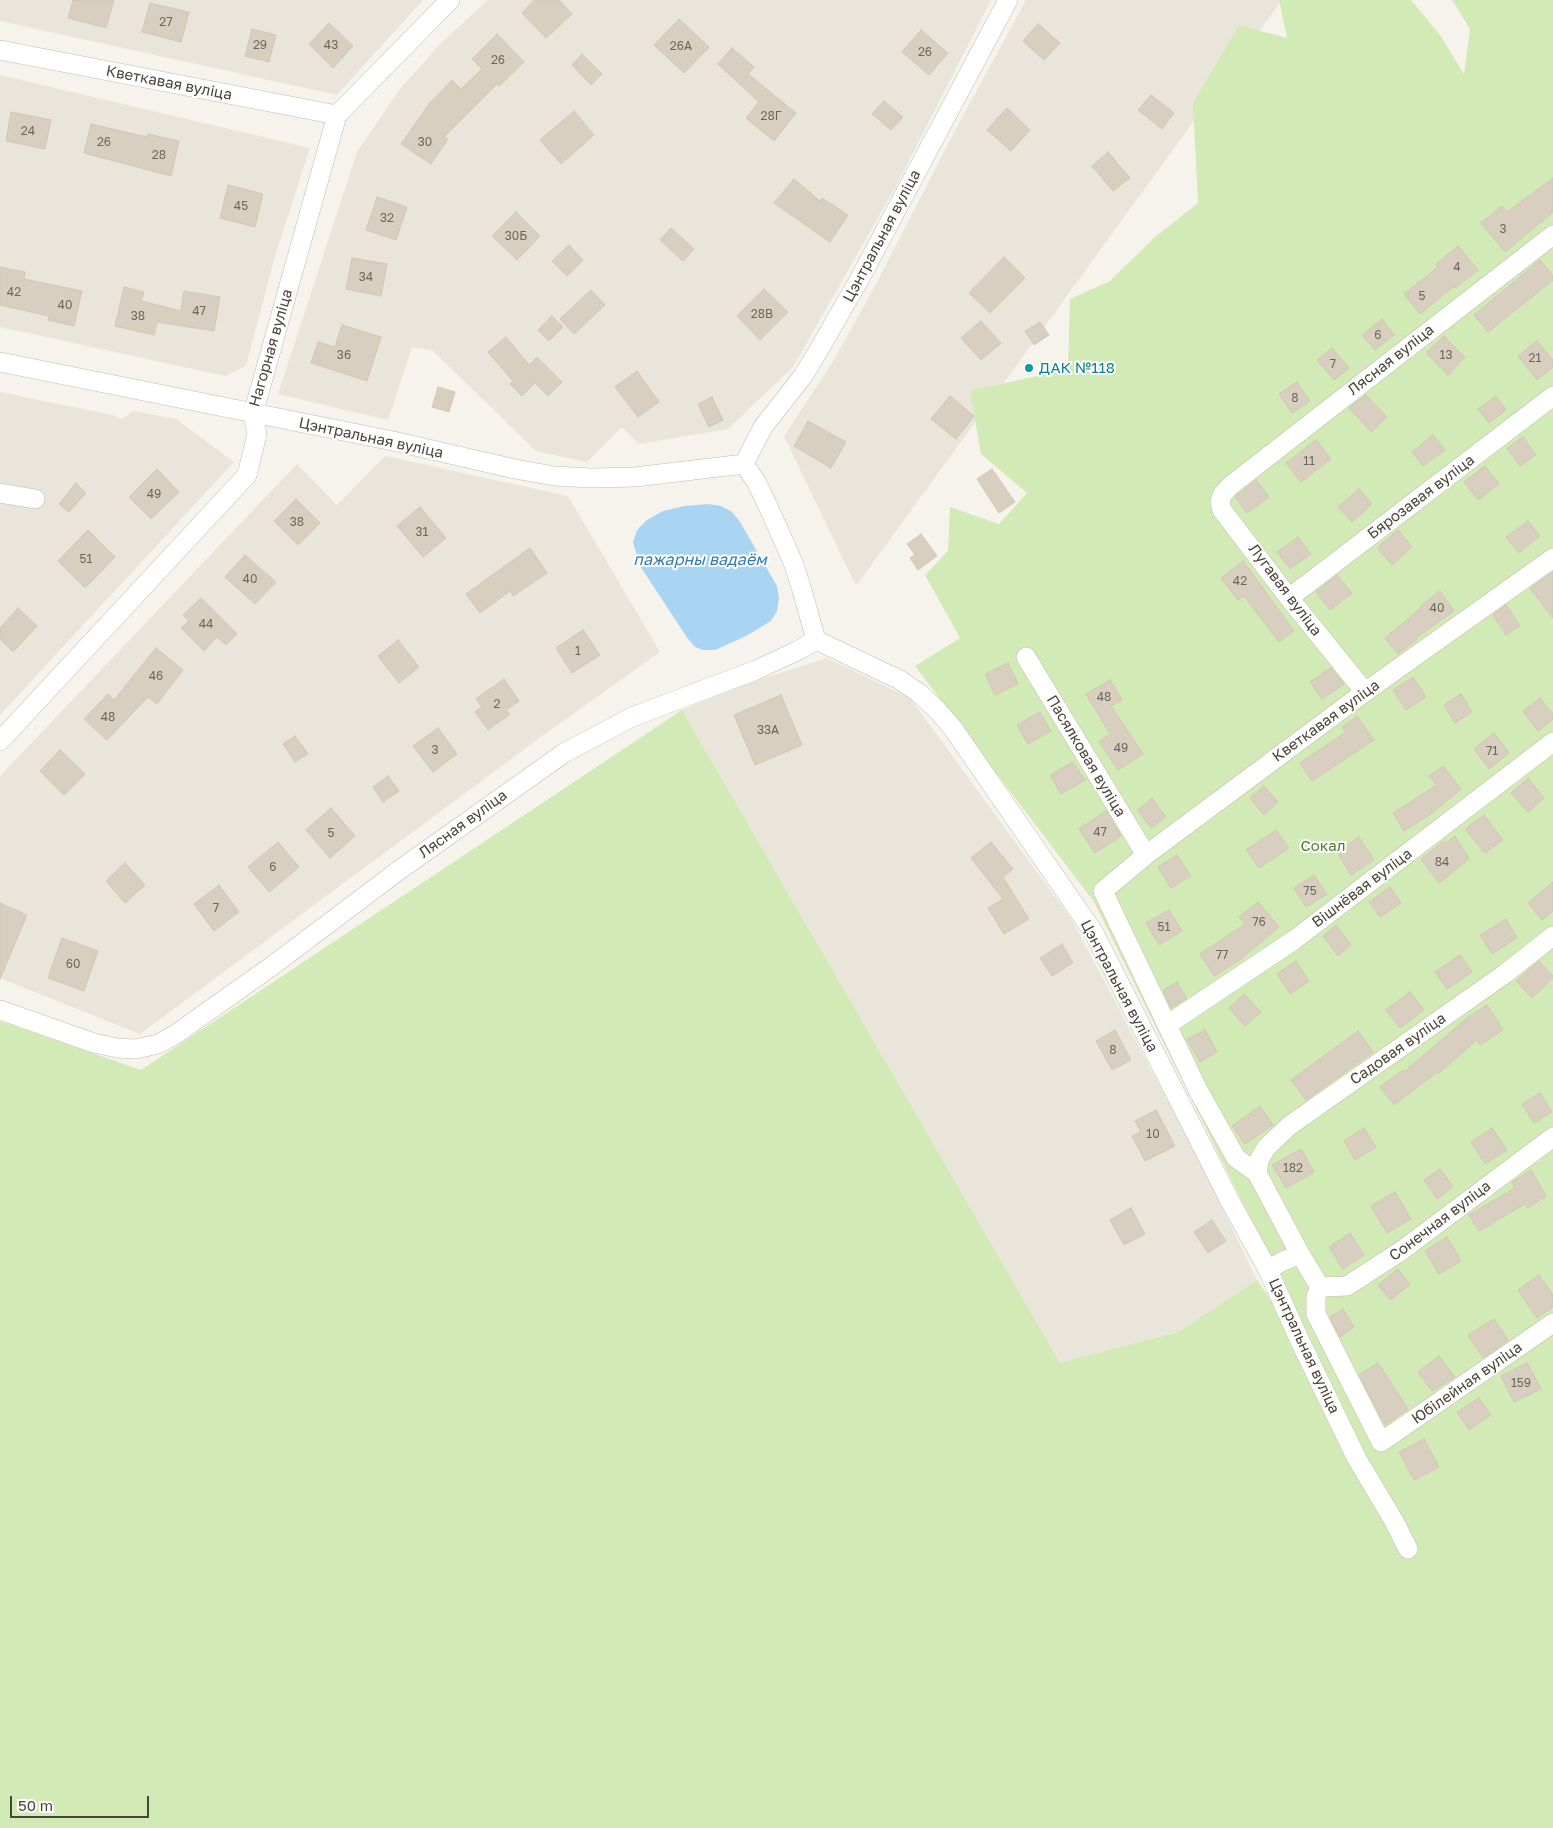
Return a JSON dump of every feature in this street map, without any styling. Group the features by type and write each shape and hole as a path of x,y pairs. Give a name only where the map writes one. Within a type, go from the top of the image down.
{"street":[{"name":"Нагорная вуліца","path":"0,741 247,475 257,434 253,414 337,115 450,0"},
{"name":"Цэнтральная вуліца","path":"0,362 393,441 554,476 592,478 635,476 744,464 762,427 803,376 859,280 1008,0"},
{"name":"Кветкавая вуліца","path":"0,50 337,115"},
{"name":"Лясная вуліца","path":"1230,486 1553,235"},
{"name":"Бярозавая вуліца","path":"1289,598 1553,396"},
{"path":"744,464 764,499 794,566 816,640"},
{"name":"Лугавая вуліца","path":"1230,486 1222,495 1220,502 1222,510 1289,598 1365,692"},
{"path":"0,493 34,499"},
{"name":"Кветкавая вуліца","path":"1167,1025 1103,891 1146,855 1365,692 1553,558"},
{"name":"Цэнтральная вуліца","path":"816,640 900,680 919,693 938,710 1094,933 1230,1200 1268,1270 1357,1459 1394,1521 1408,1549"},
{"name":"Лясная вуліца","path":"0,1010 94,1044 136,1049 158,1044 176,1034 272,966 398,871 564,753 632,717 756,670 816,640"},
{"name":"Пасялковая вуліца","path":"1026,657 1146,855"},
{"name":"Вішнёвая вуліца","path":"1167,1025 1294,940 1553,742"},
{"name":"Садовая вуліца","path":"1257,1173 1259,1160 1266,1148 1289,1126 1506,972 1553,936"},
{"path":"1167,1025 1198,1090 1236,1158 1257,1173 1300,1254 1320,1287"},
{"name":"Сонечная вуліца","path":"1320,1287 1347,1286 1393,1256 1553,1137"},
{"path":"1268,1270 1300,1254"},
{"name":"Юбілейная вуліца","path":"1320,1287 1316,1296 1316,1314 1381,1442 1553,1323"}],"shaded area":[{"path":"0,0 423,0 337,95 0,21"},
{"path":"488,0 991,0 895,188 793,367 728,429 639,444 622,427 587,462 536,451 432,350 412,347 388,420 278,394 357,152 400,89 440,44"},
{"path":"1026,0 1282,0 856,586 784,436 832,363 873,290 950,140"},
{"path":"0,75 310,148 275,256 246,366 225,376 0,327"},
{"path":"0,392 112,415 122,419 133,411 176,419 234,462 0,715"},
{"path":"385,456 568,496 660,652 549,731 140,1034 0,978 0,776 297,464 337,505"},
{"path":"827,658 910,698 1072,920 1200,1162 1257,1280 1178,1332 1060,1364 682,710 743,685"}],"green space":[{"name":"Сокал","path":"1279,0 1411,0 1440,35 1464,74 1470,29 1452,0 1553,0 1553,1828 0,1828 0,1021 141,1070 682,710 1060,1363 1178,1332 1257,1280 1321,1373 1318,1355 1094,902 915,666 960,638 925,575 948,551 950,507 999,524 1027,493 981,454 970,391 1068,369 1070,299 1110,281 1155,237 1198,203 1193,103 1239,25 1287,38"}],"water":[{"name":"пажарны вадаём","path":"708,504 721,506 732,512 740,522 777,586 779,598 777,611 771,621 746,636 715,650 703,650 695,647 688,639 640,566 633,542 637,530 647,520 663,511 685,506"}],"building":[{"path":"73,0 114,0 106,28 68,18"},
{"path":"534,0 559,0 572,14 546,38 522,13"},
{"path":"150,3 189,12 181,42 142,32"},
{"path":"679,19 709,47 684,73 654,45"},
{"path":"329,23 353,46 333,68 309,44"},
{"path":"1038,24 1060,43 1044,60 1023,41"},
{"path":"252,29 276,35 269,62 245,56"},
{"path":"921,30 948,53 929,75 902,52"},
{"path":"497,34 524,62 499,86 497,84 444,137 448,139 431,164 401,144 429,104 452,80 461,89 482,69 472,59"},
{"path":"732,48 754,67 748,74 796,113 774,141 746,118 759,102 718,64"},
{"path":"582,54 602,74 591,85 572,65"},
{"path":"1151,95 1174,113 1162,129 1138,110"},
{"path":"884,101 903,117 891,130 872,114"},
{"path":"1007,108 1030,130 1011,151 987,130"},
{"path":"574,111 594,135 561,164 540,140"},
{"path":"11,112 51,120 45,149 6,141"},
{"path":"91,124 147,137 148,134 179,141 171,176 84,153"},
{"path":"1108,152 1130,178 1113,191 1092,166"},
{"path":"1553,178 1553,212 1505,252 1481,223 1502,206 1507,212"},
{"path":"794,179 820,201 822,198 848,215 830,242 774,203"},
{"path":"228,185 263,194 255,227 220,218"},
{"path":"377,197 407,207 396,240 366,230"},
{"path":"516,212 540,236 517,260 492,236"},
{"path":"671,228 694,249 683,261 660,240"},
{"path":"569,245 583,260 567,276 552,261"},
{"path":"1458,246 1478,270 1455,288 1454,286 1420,314 1404,294 1438,267 1436,264"},
{"path":"1004,257 1025,278 990,313 969,293"},
{"path":"352,258 387,264 381,296 346,289"},
{"path":"1540,260 1553,276 1553,280 1488,332 1474,315"},
{"path":"0,267 25,272 24,279 82,291 74,326 48,320 49,316 0,305"},
{"path":"124,287 144,292 141,301 181,311 184,291 220,297 214,331 157,322 154,335 115,326"},
{"path":"764,289 788,312 760,340 737,316"},
{"path":"591,290 605,305 574,334 560,319"},
{"path":"552,316 563,327 549,341 538,330"},
{"path":"1382,319 1394,335 1375,350 1362,335"},
{"path":"981,321 1001,343 981,360 961,338"},
{"path":"1040,322 1049,335 1034,345 1025,331"},
{"path":"342,325 381,337 367,381 311,363 318,342 335,347"},
{"path":"1444,336 1465,357 1448,375 1426,353"},
{"path":"506,337 529,365 537,357 562,382 548,396 535,383 522,396 510,384 513,381 488,352"},
{"path":"1537,341 1553,360 1553,367 1537,380 1518,356"},
{"path":"1332,348 1349,368 1334,380 1317,360"},
{"path":"637,371 659,402 638,417 615,387"},
{"path":"1297,382 1310,401 1292,413 1279,394"},
{"path":"438,387 455,392 449,412 432,407"},
{"path":"1366,395 1387,417 1371,432 1349,408"},
{"path":"950,396 974,416 956,439 931,419"},
{"path":"1496,396 1506,410 1489,423 1478,409"},
{"path":"712,397 723,420 709,427 698,404"},
{"path":"808,421 846,442 831,468 794,446"},
{"path":"1433,435 1445,450 1423,466 1412,452"},
{"path":"1523,437 1536,455 1520,466 1507,448"},
{"path":"1316,440 1331,459 1301,482 1286,463"},
{"path":"1485,466 1499,484 1478,500 1464,482"},
{"path":"157,469 179,492 151,519 129,497"},
{"path":"992,469 1015,502 999,513 977,479"},
{"path":"1256,480 1269,497 1247,513 1235,497"},
{"path":"76,483 86,493 69,512 59,504"},
{"path":"1359,489 1372,504 1352,522 1338,507"},
{"path":"296,499 320,523 298,545 274,521"},
{"path":"420,507 446,538 423,557 397,526"},
{"path":"1528,521 1540,536 1519,553 1506,537"},
{"path":"88,530 115,557 85,588 58,561"},
{"path":"1398,530 1412,547 1392,565 1377,548"},
{"path":"921,534 937,556 918,570 910,558 915,555 907,544"},
{"path":"1298,537 1311,554 1290,569 1277,552"},
{"path":"530,548 547,573 513,596 510,591 480,613 466,594"},
{"path":"245,555 276,582 255,604 225,577"},
{"path":"1243,561 1294,631 1279,642 1244,596 1238,600 1221,578"},
{"path":"1553,572 1553,618 1530,588"},
{"path":"1337,575 1352,593 1330,610 1316,592"},
{"path":"1440,591 1454,611 1416,638 1398,654 1385,638 1421,608 1420,606"},
{"path":"201,598 237,634 226,645 217,637 204,651 181,628 189,621 183,615"},
{"path":"1506,605 1520,626 1506,635 1493,615"},
{"path":"18,608 37,626 13,652 0,639 0,628"},
{"path":"583,630 600,655 572,673 556,648"},
{"path":"398,640 419,667 399,683 378,656"},
{"path":"156,648 183,670 157,704 148,697 107,740 84,719 108,694 114,700"},
{"path":"1008,663 1018,684 995,695 985,674"},
{"path":"1331,668 1344,684 1322,699 1310,682"},
{"path":"1413,677 1426,697 1406,710 1393,690"},
{"path":"504,679 519,701 506,710 510,714 488,730 475,712 482,707 476,699"},
{"path":"1110,680 1122,700 1111,706 1143,754 1118,770 1099,742 1110,734 1086,694"},
{"path":"1461,694 1472,712 1455,723 1444,705"},
{"path":"781,695 802,745 755,765 734,715"},
{"path":"1540,698 1553,714 1553,719 1538,731 1523,711"},
{"path":"1040,712 1051,731 1028,744 1017,725"},
{"path":"1357,716 1374,740 1312,781 1300,763 1346,732 1342,727"},
{"path":"438,728 457,754 433,772 413,746"},
{"path":"1494,733 1509,753 1489,769 1474,749"},
{"path":"295,736 308,754 295,762 283,744"},
{"path":"60,750 85,774 64,795 40,771"},
{"path":"1073,762 1085,780 1061,794 1050,775"},
{"path":"1443,766 1461,789 1431,814 1404,831 1393,813 1437,785 1429,776"},
{"path":"388,776 399,791 383,802 373,787"},
{"path":"1528,778 1544,798 1528,812 1511,793"},
{"path":"1264,786 1278,802 1264,815 1250,798"},
{"path":"1152,798 1166,817 1151,828 1138,810"},
{"path":"331,808 355,836 330,858 306,830"},
{"path":"1106,811 1121,836 1095,853 1079,829"},
{"path":"1484,815 1503,840 1485,853 1465,829"},
{"path":"1276,830 1289,848 1259,868 1246,850"},
{"path":"1455,836 1469,859 1439,883 1421,859 1444,841 1446,843"},
{"path":"1359,837 1374,860 1351,875 1337,852"},
{"path":"278,842 299,867 269,892 248,867"},
{"path":"991,842 1013,869 1003,877 1029,919 1004,934 988,908 1003,899 971,858"},
{"path":"1177,855 1191,876 1171,888 1158,867"},
{"path":"125,863 145,885 125,903 106,881"},
{"path":"1314,875 1327,894 1306,907 1294,888"},
{"path":"1553,882 1553,911 1542,920 1528,903"},
{"path":"219,885 239,912 214,931 194,904"},
{"path":"1390,887 1401,903 1380,917 1369,902"},
{"path":"1258,902 1279,927 1241,959 1214,976 1200,954 1245,924 1239,917"},
{"path":"0,903 27,915 0,979"},
{"path":"1169,910 1182,931 1159,945 1146,923"},
{"path":"1506,919 1517,938 1492,954 1480,935"},
{"path":"1336,925 1351,945 1338,956 1323,936"},
{"path":"62,938 98,951 84,991 48,978"},
{"path":"1062,944 1073,963 1052,976 1040,958"},
{"path":"1460,955 1472,972 1447,989 1435,972"},
{"path":"1296,961 1309,981 1290,994 1277,974"},
{"path":"1539,961 1553,978 1532,998 1516,981"},
{"path":"1177,982 1187,998 1171,1008 1163,990"},
{"path":"1410,992 1424,1010 1400,1028 1386,1010"},
{"path":"1244,994 1261,1012 1245,1026 1229,1008"},
{"path":"1487,1005 1503,1030 1480,1045 1477,1040 1438,1074 1437,1072 1394,1105 1380,1087 1403,1070 1404,1072 1467,1018"},
{"path":"1115,1030 1131,1060 1112,1070 1096,1041"},
{"path":"1205,1030 1217,1052 1200,1062 1187,1039"},
{"path":"1358,1031 1373,1052 1306,1100 1291,1080"},
{"path":"1540,1093 1552,1112 1534,1123 1522,1104"},
{"path":"1260,1106 1273,1125 1245,1144 1232,1126"},
{"path":"1156,1110 1175,1146 1145,1161 1132,1136 1141,1132 1135,1121"},
{"path":"1364,1128 1376,1147 1355,1160 1344,1141"},
{"path":"1492,1128 1507,1150 1485,1164 1471,1142"},
{"path":"1301,1149 1314,1172 1286,1188 1272,1165"},
{"path":"1440,1169 1453,1187 1437,1199 1424,1180"},
{"path":"1531,1170 1546,1196 1528,1208 1525,1204 1479,1231 1469,1215 1515,1188 1512,1182"},
{"path":"1395,1192 1411,1219 1387,1233 1371,1206"},
{"path":"1131,1208 1145,1234 1124,1245 1110,1220"},
{"path":"1212,1220 1226,1241 1208,1253 1194,1232"},
{"path":"1350,1233 1364,1255 1343,1269 1329,1247"},
{"path":"1447,1237 1461,1261 1439,1274 1425,1251"},
{"path":"1398,1269 1410,1285 1390,1300 1378,1285"},
{"path":"1539,1275 1553,1295 1553,1307 1537,1318 1518,1290"},
{"path":"1343,1309 1354,1327 1340,1337 1330,1317"},
{"path":"1494,1319 1508,1340 1483,1358 1468,1335"},
{"path":"1439,1356 1455,1377 1432,1391 1418,1372"},
{"path":"1378,1363 1408,1409 1385,1425 1359,1375"},
{"path":"1527,1363 1541,1389 1514,1402 1501,1376"},
{"path":"1479,1398 1491,1415 1469,1430 1457,1412"},
{"path":"1424,1439 1439,1467 1414,1480 1399,1452"}],"place":[{"name":"ДАК №118","path":"1029,368"}]}
